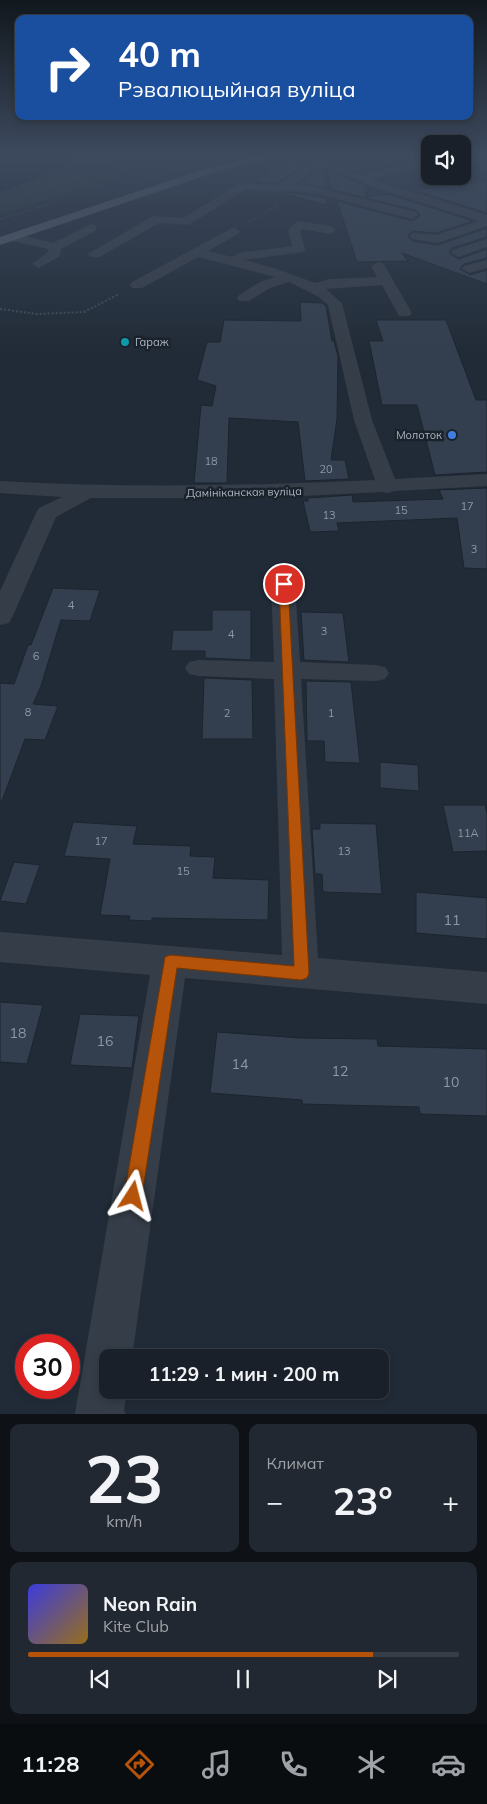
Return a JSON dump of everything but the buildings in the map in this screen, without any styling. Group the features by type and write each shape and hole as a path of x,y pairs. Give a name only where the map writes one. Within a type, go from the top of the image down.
{"main road":[{"path":"6,239 57,222"}],"street":[{"path":"95,254 152,222"},
{"path":"416,236 437,239 484,222"},
{"path":"226,259 299,249 294,230 300,225 330,230"},
{"path":"6,239 55,247 91,228"},
{"path":"137,285 234,231"},
{"path":"458,253 487,243"},
{"path":"40,264 52,256 55,252 55,247"},
{"path":"196,253 226,259 288,278 314,288 331,298 335,303 363,420 388,486"},
{"path":"469,269 487,264"},
{"path":"378,266 404,313"},
{"path":"244,298 265,285 288,278"},
{"path":"314,288 330,283 386,282"},
{"name":"Дамініканская вуліца","path":"0,487 87,492 263,492 487,480"},
{"path":"0,618 47,513 87,492"},
{"path":"284,584 301,973"},
{"path":"198,668 376,674"},
{"path":"0,947 487,988"},
{"path":"100,1414 170,961"}],"path":[{"path":"234,231 250,222"},
{"path":"0,309 37,314 84,312 137,285"}],"place":[{"name":"Гараж","path":"125,342"},
{"name":"Молоток","path":"452,435"}],"route":[{"path":"133,1196 170,961 301,973 284,584"}]}
